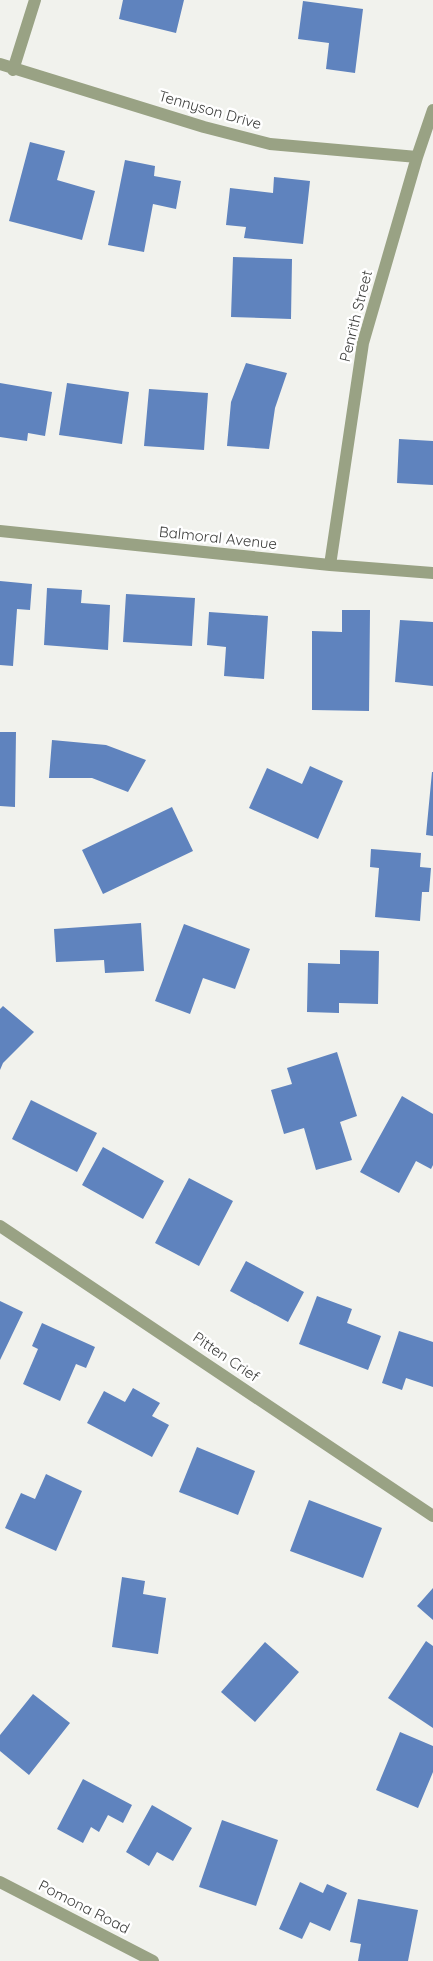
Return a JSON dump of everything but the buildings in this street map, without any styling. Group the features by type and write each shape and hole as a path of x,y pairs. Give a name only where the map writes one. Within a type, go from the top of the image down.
{"street":[{"path":"13,70 35,0"},
{"name":"Tennyson Drive","path":"0,64 13,70 204,127 270,144 417,157"},
{"name":"Penrith Street","path":"330,566 363,343 417,157 433,110"},
{"name":"Balmoral Avenue","path":"0,531 330,566 433,574"},
{"name":"Pitten Crief","path":"0,1226 433,1516"},
{"name":"Pomona Road","path":"0,1882 153,1961"}]}
